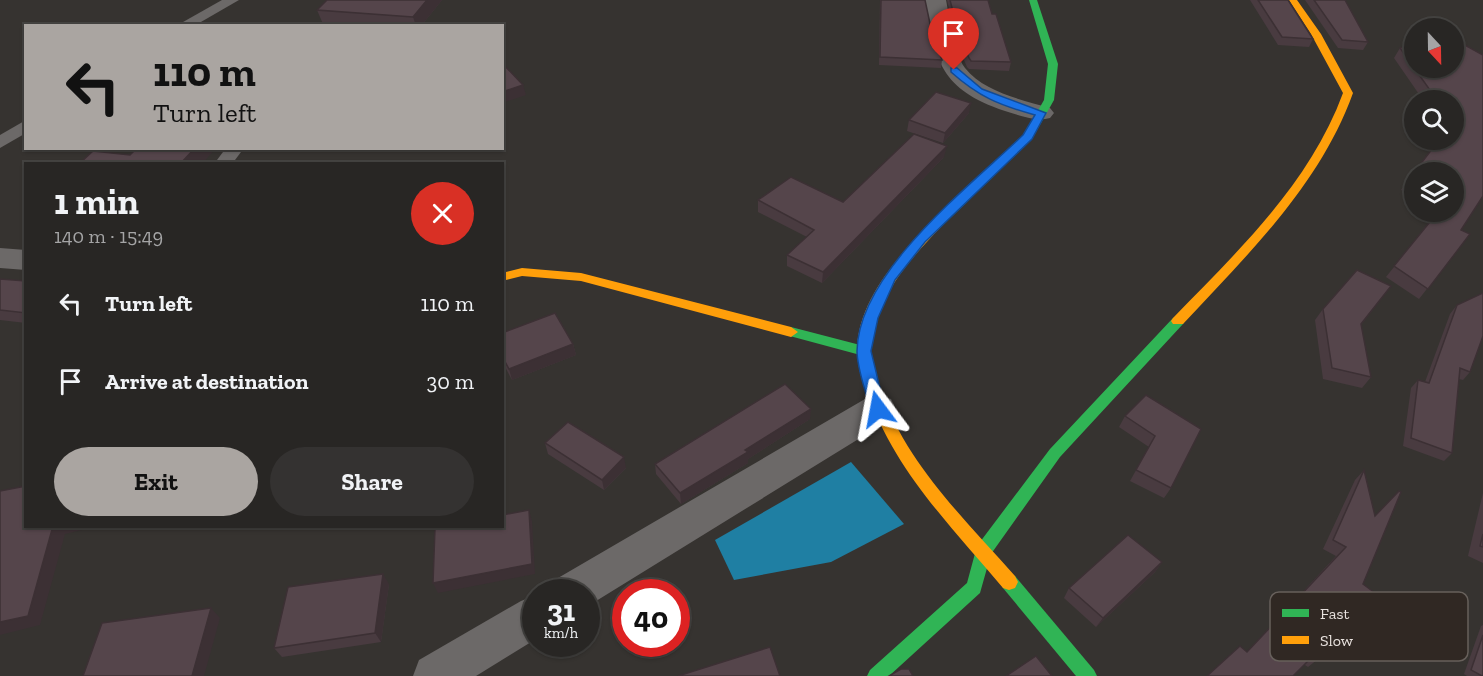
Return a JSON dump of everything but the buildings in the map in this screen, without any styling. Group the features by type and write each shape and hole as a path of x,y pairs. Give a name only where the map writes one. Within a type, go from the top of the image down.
{"street":[{"path":"935,0 954,70 979,91 1013,106 1041,113"},
{"path":"1033,0 1053,64 1048,100 1028,137 921,239 889,278 871,318 864,351 878,409 900,448 938,503 983,551 1088,676"},
{"path":"876,676 974,587 983,551 1055,453 1268,224 1312,164 1342,116 1348,93 1316,34 1293,0"},
{"path":"0,258 24,260"},
{"path":"504,276 522,272 581,277 864,351"},
{"path":"595,579 878,409"},
{"path":"435,676 522,623"}],"lane":[{"path":"187,24 232,0"},
{"path":"0,143 24,126"},
{"path":"224,162 234,150"}],"water":[{"path":"851,462 904,524 831,562 734,580 715,540"}],"traffic: fast":[{"path":"936,225 1028,137 1049,100 1053,64 1033,0"},
{"path":"876,676 974,587 983,551 1055,453 1178,321"},
{"path":"791,332 864,351"},
{"path":"1009,582 1088,676"}],"traffic: slow":[{"path":"1178,321 1251,243 1300,184 1321,153 1337,123 1348,93 1316,34 1293,0"},
{"path":"936,225 899,266 880,297 867,331 865,357 881,410 910,464 948,513 1009,582"},
{"path":"504,276 522,272 581,277 791,332"}],"route":[{"path":"878,409 864,351 871,318 889,278 921,239 1028,137 1041,113 1013,106 979,91 954,70"}]}
